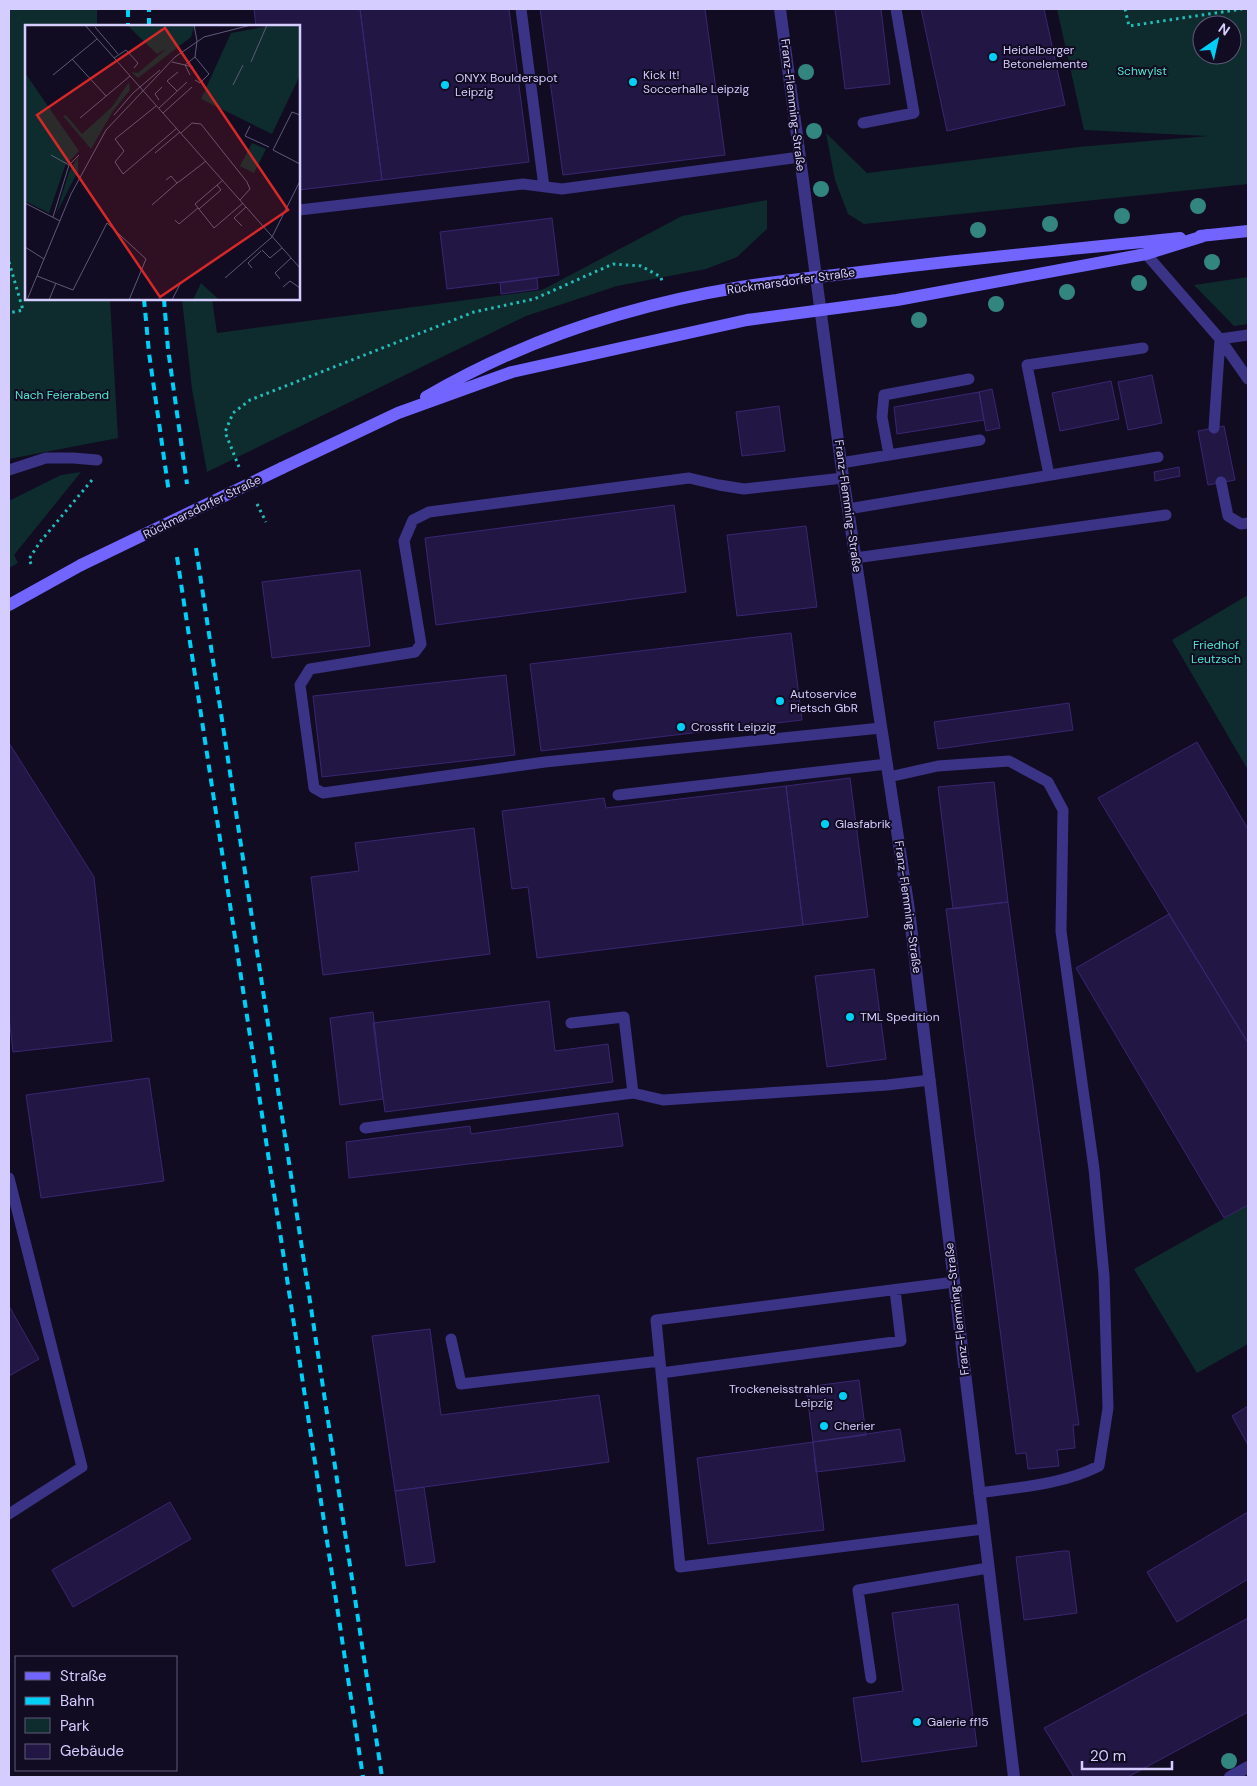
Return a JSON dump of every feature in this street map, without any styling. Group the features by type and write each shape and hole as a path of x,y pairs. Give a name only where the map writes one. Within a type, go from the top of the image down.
{"main road":[{"name":"Rückmarsdorfer Straße","path":"9,605 81,565 398,413 459,378 519,349 587,323 666,302 741,287 922,263 1248,231"},
{"name":"Rückmarsdorfer Straße","path":"398,413 512,372 747,320 897,300 1146,254 1207,235"}],"street":[{"name":"Franz-Flemming-Straße","path":"780,9 843,478 909,910 1014,1777"},
{"path":"1230,1777 1248,1767"}],"lane":[{"path":"521,9 544,187"},
{"path":"863,123 914,113 896,9"},
{"path":"300,210 523,184 562,189 800,157"},
{"path":"1146,254 1220,339 1248,379"},
{"path":"1220,339 1248,335"},
{"path":"1214,428 1220,339"},
{"path":"1049,476 1027,364 1143,348"},
{"path":"889,455 882,417 884,395 969,379"},
{"path":"841,463 980,440"},
{"path":"848,509 1158,457"},
{"path":"9,470 46,458 97,460"},
{"path":"843,478 744,489 719,486 689,478 429,512 413,520 404,541 421,644 415,652 310,669 300,685 314,788 324,793 545,762 881,728"},
{"path":"1221,482 1228,516 1241,524 1248,523"},
{"path":"856,558 1166,515"},
{"path":"618,795 888,770 1009,761 1048,782 1064,810 1061,931 1094,1169 1104,1276 1108,1408 1099,1466 1080,1476 1056,1482 979,1493"},
{"path":"570,1023 624,1017 633,1093"},
{"path":"365,1128 633,1093 663,1100 888,1086 930,1080"},
{"path":"9,1178 82,1467 9,1514"},
{"path":"954,1282 656,1320 680,1567 983,1529"},
{"path":"661,1373 901,1341 895,1290"},
{"path":"451,1339 461,1384 660,1361"},
{"path":"871,1678 858,1590 988,1568"}],"path":[{"path":"1125,9 1129,26 1242,9"},
{"path":"9,262 23,310 9,313"},
{"path":"242,473 225,432 233,414 250,400 474,312 534,299 613,264 641,266 661,277 666,302"},
{"path":"31,564 29,559 40,542 90,484"},
{"path":"254,498 266,522"}],"green space":[{"name":"Nach Feierabend","path":"9,9 97,9 97,25 25,25 25,300 110,300 118,438 9,459"},
{"name":"Schwylst","path":"1057,9 1248,9 1248,184 864,224 848,214 835,180 826,133 867,173 1078,147 1208,136 1084,130"},
{"path":"767,200 767,229 737,257 706,269 617,286 526,316 207,472 192,389 182,300 212,300 217,333 542,290 682,216"},
{"path":"1248,277 1248,324 1234,326 1194,285"},
{"path":"81,472 14,555 18,563 9,568 9,501 61,475"},
{"name":"Friedhof Leutzsch","path":"1248,595 1248,770 1172,640"},
{"path":"1248,1205 1248,1344 1197,1373 1134,1269"}],"building":[{"path":"254,9 360,9 382,180 300,190 300,25 256,25"},
{"name":"ONYX Boulderspot Leipzig","path":"360,9 509,9 529,162 382,180"},
{"name":"Kick It! Soccerhalle Leipzig","path":"540,9 705,9 725,155 563,175"},
{"path":"835,9 881,9 890,84 845,89"},
{"name":"Heidelberger Betonelemente","path":"921,9 1044,9 1065,105 947,131"},
{"path":"552,218 559,275 447,289 440,232"},
{"path":"537,278 538,289 501,294 500,283"},
{"path":"1152,375 1162,423 1128,430 1118,382"},
{"path":"1111,381 1119,419 1060,431 1052,393"},
{"path":"992,389 1000,428 986,431 979,392"},
{"path":"979,392 984,420 897,434 894,407"},
{"path":"779,406 785,451 742,456 736,412"},
{"path":"1224,426 1235,480 1208,485 1198,431"},
{"path":"1179,467 1180,476 1155,481 1154,472"},
{"path":"674,505 686,592 436,625 425,538"},
{"path":"806,526 817,607 737,616 727,535"},
{"path":"360,570 370,646 272,658 262,582"},
{"path":"791,633 802,720 541,751 530,664"},
{"path":"506,675 515,755 322,777 313,696"},
{"path":"1069,703 1073,730 938,749 934,722"},
{"path":"1197,742 1248,829 1248,1043 1098,798"},
{"path":"9,743 94,877 112,1041 13,1052 9,1016"},
{"path":"850,778 868,917 803,925 786,786"},
{"path":"994,782 1008,902 953,909 938,787"},
{"path":"786,786 803,925 537,958 528,887 512,889 502,811 604,798 606,808"},
{"path":"474,828 490,954 323,975 311,877 359,871 355,843"},
{"path":"1008,902 1079,1425 1073,1425 1075,1448 1057,1450 1059,1466 1028,1469 1026,1453 1016,1454 946,909"},
{"path":"1169,914 1248,1043 1248,1205 1224,1218 1076,968"},
{"name":"TML Spedition","path":"874,969 886,1059 827,1067 815,976"},
{"path":"549,1001 555,1051 608,1044 613,1082 385,1112 373,1023"},
{"path":"373,1012 383,1099 340,1105 330,1018"},
{"path":"149,1078 164,1181 41,1198 26,1095"},
{"path":"618,1113 623,1146 349,1178 346,1142 470,1126 471,1134"},
{"path":"9,1306 39,1359 9,1376"},
{"path":"430,1329 441,1415 599,1395 609,1462 395,1491 372,1336"},
{"path":"859,1380 866,1435 813,1442 806,1387"},
{"path":"1248,1406 1248,1445 1232,1416"},
{"path":"900,1429 905,1461 816,1472 813,1442"},
{"path":"813,1442 824,1530 708,1544 697,1458"},
{"path":"424,1487 435,1562 406,1566 395,1491"},
{"path":"170,1502 191,1539 73,1607 52,1570"},
{"path":"1248,1512 1248,1579 1177,1622 1147,1572"},
{"path":"1069,1551 1077,1613 1024,1620 1016,1557"},
{"path":"958,1604 977,1746 862,1762 853,1698 903,1691 892,1613"},
{"path":"1248,1618 1248,1712 1128,1777 1074,1777 1044,1728"}],"railway":[{"path":"128,9 128,25"},
{"path":"149,9 149,25"},
{"path":"144,300 149,353 169,493"},
{"path":"164,300 168,349 187,484"},
{"path":"196,548 382,1777"},
{"path":"177,557 363,1777"}],"place":[{"name":"Heidelberger Betonelemente","path":"993,57"},
{"name":"Kick It! Soccerhalle Leipzig","path":"633,82"},
{"name":"ONYX Boulderspot Leipzig","path":"445,85"},
{"name":"Autoservice Pietsch GbR","path":"780,701"},
{"name":"Crossfit Leipzig","path":"681,727"},
{"name":"Glasfabrik","path":"825,824"},
{"name":"TML Spedition","path":"850,1017"},
{"name":"Trockeneisstrahlen Leipzig","path":"843,1396"},
{"name":"Cherier","path":"824,1426"},
{"name":"Galerie ff15","path":"917,1722"}]}
